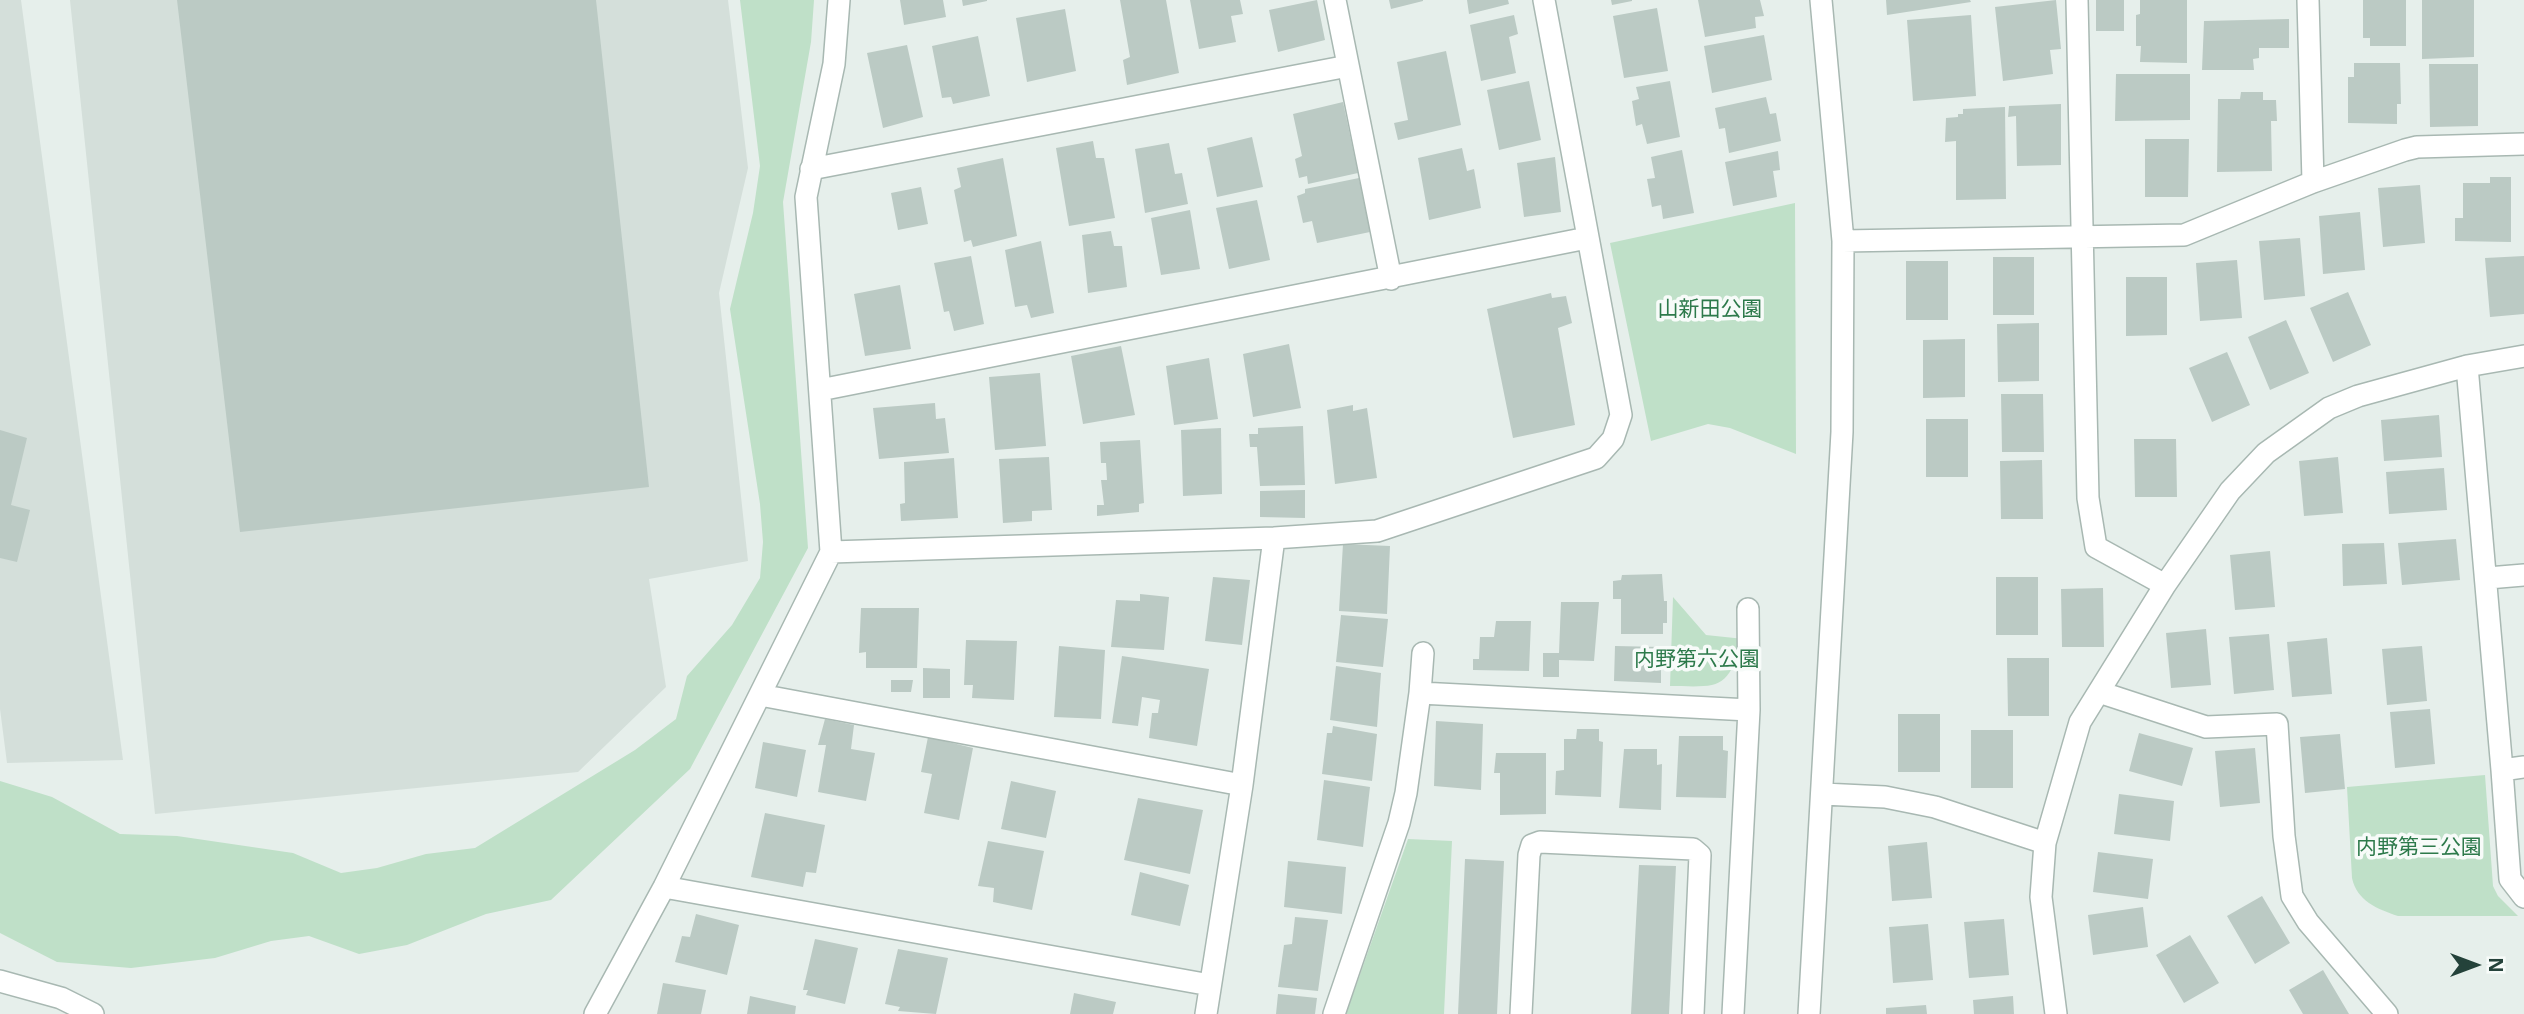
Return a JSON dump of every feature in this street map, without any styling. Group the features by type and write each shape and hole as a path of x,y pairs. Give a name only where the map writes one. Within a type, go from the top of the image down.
{"street":[{"path":"595,1014 664,887 831,552 807,197 835,54 839,0"},
{"path":"1335,0 1391,279"},
{"path":"831,552 1274,538 1377,531 1596,458 1606,449 1618,429 1621,415 1544,0"},
{"path":"1809,1014 1824,794 1842,432 1843,241 1821,0"},
{"path":"2077,0 2088,498 2092,536 2096,547 2165,586"},
{"path":"2308,0 2313,182"},
{"path":"811,169 1348,66"},
{"path":"1843,241 2184,235 2313,182 2417,147 2524,144"},
{"path":"820,390 1391,279 1587,238"},
{"path":"2056,1014 2041,897 2045,843 2080,722 2165,586 2230,491 2266,453 2329,408 2358,396 2467,366 2524,356"},
{"path":"2467,366 2488,578 2510,879 2524,897"},
{"path":"1206,1014 1242,785 1274,538"},
{"path":"2488,578 2524,575"},
{"path":"1733,1014 1749,710 1748,609"},
{"path":"1334,1014 1399,823 1406,793 1423,653"},
{"path":"2099,692 2206,727 2277,723 2284,836 2292,896 2308,922 2387,1014"},
{"path":"1420,693 1749,710"},
{"path":"760,695 1242,785"},
{"path":"2502,770 2524,767"},
{"path":"1824,794 1885,797 1935,807 2045,843"},
{"path":"1521,1014 1530,855 1532,845 1540,842 1693,849 1700,855 1693,1014"},
{"path":"664,887 1210,985"},
{"path":"0,981 61,998 93,1014"}],"shaded area":[{"path":"0,0 21,0 123,760 7,763 0,709"},
{"path":"70,0 728,0 748,168 719,293 748,561 649,579 666,687 578,772 155,814"}],"green space":[{"path":"740,0 814,0 811,42 783,202 808,548 690,769 551,900 486,914 407,945 359,954 309,936 271,941 215,958 131,968 57,962 0,933 0,781 52,797 120,834 177,836 293,853 341,873 377,868 426,854 475,848 635,750 676,719 687,676 732,625 760,578 763,542 760,504 730,309 753,213 760,166"},
{"name":"山新田公園","path":"1795,203 1796,454 1730,428 1708,424 1651,441 1610,243"},
{"name":"内野第六公園","path":"1673,597 1706,635 1744,639 1732,668 1720,682 1701,686 1670,686"},
{"name":"内野第三公園","path":"2485,775 2493,886 2498,896 2518,916 2398,916 2376,907 2358,893 2352,878 2347,787"},
{"path":"1408,839 1452,841 1444,1014 1346,1014"}],"building":[{"path":"177,0 596,0 649,487 240,532"},
{"path":"900,0 943,0 946,17 904,25"},
{"path":"962,0 987,0 987,1 963,6"},
{"path":"1120,0 1166,0 1179,73 1127,85 1123,60 1130,57"},
{"path":"1190,0 1240,0 1243,14 1231,16 1236,42 1199,49"},
{"path":"1317,0 1325,40 1278,52 1269,10"},
{"path":"1389,0 1423,0 1423,1 1391,9"},
{"path":"1467,0 1508,0 1509,4 1469,14"},
{"path":"1611,0 1632,0 1632,1 1612,5"},
{"path":"1698,0 1760,0 1764,16 1755,17 1756,28 1705,37"},
{"path":"1886,0 1970,0 1971,2 1887,15"},
{"path":"2056,0 2061,49 2050,50 2053,74 2003,81 1995,7"},
{"path":"2096,0 2124,0 2124,31 2096,31"},
{"path":"2140,0 2187,0 2187,63 2140,62 2141,46 2136,46 2136,15 2140,14"},
{"path":"2363,0 2406,0 2406,46 2370,46 2370,38 2363,38"},
{"path":"2422,0 2474,0 2474,57 2422,59"},
{"path":"1657,8 1668,71 1624,78 1613,16"},
{"path":"1065,9 1076,71 1027,82 1016,18"},
{"path":"1514,15 1518,34 1509,37 1516,73 1481,81 1470,25"},
{"path":"1971,15 1976,96 1913,101 1907,20"},
{"path":"2289,19 2289,48 2259,48 2259,58 2253,59 2254,70 2202,70 2204,21"},
{"path":"1764,35 1772,80 1712,93 1704,46"},
{"path":"978,36 990,96 953,104 951,97 942,98 932,46"},
{"path":"907,45 923,117 883,128 867,53"},
{"path":"1446,51 1461,125 1398,140 1394,123 1408,120 1397,62"},
{"path":"2354,63 2400,63 2401,104 2397,104 2397,124 2348,123 2348,77 2354,77"},
{"path":"2429,64 2478,64 2478,126 2430,127"},
{"path":"2116,74 2190,74 2190,120 2115,121"},
{"path":"1529,81 1541,140 1499,150 1487,90"},
{"path":"1670,81 1680,137 1647,144 1642,124 1636,126 1632,101 1639,99 1636,87"},
{"path":"2241,92 2263,92 2263,100 2276,100 2277,121 2271,121 2272,171 2217,172 2218,99 2240,99"},
{"path":"1766,97 1770,114 1776,113 1781,141 1729,153 1725,128 1719,129 1715,108"},
{"path":"1343,102 1358,173 1308,184 1307,176 1299,178 1295,159 1302,156 1293,114"},
{"path":"2061,104 2061,165 2017,166 2016,116 2008,117 2009,106"},
{"path":"2005,107 2006,199 1956,200 1956,141 1945,142 1946,118 1958,117 1958,114 1963,114 1963,109"},
{"path":"1252,137 1263,187 1217,197 1207,148"},
{"path":"2145,139 2189,139 2188,197 2145,197"},
{"path":"1093,141 1096,158 1104,158 1115,218 1069,226 1056,148"},
{"path":"1169,143 1175,174 1182,173 1188,204 1145,213 1135,149"},
{"path":"1462,148 1467,171 1474,169 1481,208 1429,220 1418,158"},
{"path":"1682,150 1694,213 1663,219 1661,205 1652,207 1647,179 1655,178 1651,157"},
{"path":"1778,151 1780,170 1773,171 1777,197 1733,206 1725,162"},
{"path":"1555,157 1561,212 1524,217 1517,163"},
{"path":"1003,158 1017,236 973,247 971,240 964,242 954,190 961,187 957,168"},
{"path":"2490,177 2511,177 2511,242 2455,241 2455,218 2463,218 2463,183 2490,183"},
{"path":"1359,178 1370,232 1317,243 1312,221 1303,223 1297,196 1305,193 1305,189"},
{"path":"2420,185 2425,243 2383,247 2378,188"},
{"path":"921,187 928,224 898,230 891,193"},
{"path":"1257,200 1270,260 1229,269 1216,208"},
{"path":"1190,210 1200,269 1161,275 1151,218"},
{"path":"2360,212 2365,270 2323,274 2319,216"},
{"path":"1111,231 1114,246 1122,246 1127,287 1088,293 1082,235"},
{"path":"2300,238 2305,296 2264,300 2259,241"},
{"path":"1041,241 1054,313 1031,318 1027,305 1015,307 1005,250"},
{"path":"971,256 984,324 954,331 949,311 944,312 934,263"},
{"path":"2524,256 2524,314 2490,317 2485,258"},
{"path":"1993,257 2034,257 2034,315 1993,315"},
{"path":"2237,260 2242,318 2200,321 2196,263"},
{"path":"1906,261 1948,261 1948,320 1906,320"},
{"path":"2126,277 2167,277 2167,335 2126,336"},
{"path":"900,285 911,349 865,356 854,294"},
{"path":"2348,292 2371,345 2333,362 2310,308"},
{"path":"1551,293 1552,298 1566,296 1572,323 1558,328 1575,425 1513,438 1487,309"},
{"path":"2286,320 2309,373 2270,390 2248,337"},
{"path":"2039,323 2039,381 1998,382 1997,324"},
{"path":"1965,339 1965,397 1923,398 1923,340"},
{"path":"1289,344 1301,408 1253,417 1243,354"},
{"path":"1121,346 1135,415 1083,424 1071,356"},
{"path":"2227,352 2250,405 2212,422 2189,368"},
{"path":"1209,358 1218,419 1174,425 1166,366"},
{"path":"1040,373 1046,446 995,450 989,377"},
{"path":"2001,394 2043,394 2044,452 2002,452"},
{"path":"935,403 936,419 945,418 949,453 879,459 873,408"},
{"path":"1353,405 1353,411 1367,408 1377,478 1335,484 1327,410"},
{"path":"2439,415 2442,457 2384,461 2381,420"},
{"path":"1926,419 1968,419 1968,477 1926,477"},
{"path":"1303,426 1305,485 1260,486 1257,447 1250,447 1249,434 1258,434 1258,428"},
{"path":"1221,428 1222,494 1183,496 1181,430"},
{"path":"0,430 27,438 11,505 30,510 17,562 0,558"},
{"path":"2134,439 2176,439 2177,497 2135,497"},
{"path":"1140,440 1144,503 1139,504 1139,512 1097,516 1097,505 1104,505 1101,480 1107,480 1106,463 1101,463 1100,442"},
{"path":"1049,457 1052,510 1032,511 1032,521 1003,523 999,459"},
{"path":"2338,457 2343,513 2304,516 2299,461"},
{"path":"954,458 958,518 901,521 900,504 905,503 904,462"},
{"path":"2042,460 2043,519 2001,519 2000,461"},
{"path":"2444,468 2447,510 2389,514 2386,472"},
{"path":"1305,490 1305,518 1260,517 1260,491"},
{"path":"2456,539 2460,580 2402,585 2398,543"},
{"path":"2384,543 2387,584 2343,586 2342,544"},
{"path":"1343,544 1390,546 1387,614 1339,611"},
{"path":"2270,551 2275,607 2235,610 2230,555"},
{"path":"1662,574 1664,601 1667,601 1667,623 1663,623 1663,634 1621,634 1621,599 1613,599 1613,581 1621,580 1622,575"},
{"path":"1213,577 1250,580 1242,645 1205,641"},
{"path":"1996,577 2038,577 2038,635 1996,635"},
{"path":"2103,588 2104,647 2062,647 2061,589"},
{"path":"1140,594 1169,597 1164,650 1111,647 1116,600 1140,601"},
{"path":"1561,602 1599,602 1594,661 1559,660 1559,677 1543,677 1543,653 1559,653"},
{"path":"861,608 919,608 917,668 866,668 866,652 859,653"},
{"path":"1341,615 1388,619 1383,667 1336,662"},
{"path":"1496,621 1531,621 1529,671 1473,670 1473,659 1479,659 1480,637 1494,637"},
{"path":"2206,629 2211,685 2171,688 2166,633"},
{"path":"2269,634 2274,690 2234,694 2229,637"},
{"path":"2327,638 2332,694 2292,697 2287,642"},
{"path":"966,640 1017,641 1014,700 972,698 973,685 964,685"},
{"path":"1059,646 1105,650 1101,719 1054,717"},
{"path":"1615,646 1661,647 1661,683 1614,681"},
{"path":"2422,646 2427,701 2387,705 2382,649"},
{"path":"1122,656 1209,669 1197,746 1149,738 1152,713 1158,713 1160,700 1142,697 1138,726 1112,723"},
{"path":"2007,658 2049,658 2049,716 2008,716"},
{"path":"1336,666 1381,673 1377,727 1330,720"},
{"path":"923,668 950,669 950,698 923,698"},
{"path":"891,680 913,680 911,692 891,692"},
{"path":"2430,709 2435,764 2395,768 2390,712"},
{"path":"1898,714 1940,714 1940,772 1898,772"},
{"path":"825,719 854,725 851,749 875,753 866,801 818,792 826,745 818,745"},
{"path":"1436,721 1483,724 1481,790 1434,786"},
{"path":"1333,726 1377,734 1372,781 1322,774 1327,733 1332,733"},
{"path":"1577,729 1599,729 1599,741 1603,742 1601,797 1555,795 1556,771 1564,770 1564,739 1576,739"},
{"path":"1971,730 2013,730 2013,788 1971,788"},
{"path":"2139,733 2193,748 2182,786 2129,771"},
{"path":"2340,734 2345,789 2305,793 2300,737"},
{"path":"1679,736 1723,736 1723,750 1728,751 1726,798 1676,797"},
{"path":"928,737 973,748 959,820 924,813 932,774 921,772"},
{"path":"763,742 806,750 797,797 755,788"},
{"path":"2255,748 2260,803 2220,807 2215,751"},
{"path":"1624,749 1657,749 1657,765 1662,764 1661,810 1619,808"},
{"path":"1496,753 1546,753 1546,814 1500,815 1500,773 1494,773"},
{"path":"1324,780 1370,787 1363,847 1317,840"},
{"path":"1011,781 1056,791 1046,838 1001,829"},
{"path":"2119,794 2174,801 2170,841 2114,834"},
{"path":"1138,798 1203,810 1190,874 1124,860"},
{"path":"765,813 825,825 816,873 806,872 803,887 751,877"},
{"path":"988,841 1044,851 1032,910 993,902 994,888 978,886"},
{"path":"1927,842 1932,898 1892,901 1888,846"},
{"path":"2098,852 2153,859 2148,899 2093,892"},
{"path":"1465,859 1504,861 1497,1014 1458,1014"},
{"path":"1288,861 1346,867 1342,914 1284,907"},
{"path":"1639,865 1676,866 1669,1014 1631,1014"},
{"path":"1140,872 1189,885 1180,926 1131,915"},
{"path":"2262,896 2290,943 2255,964 2227,916"},
{"path":"2143,907 2148,947 2093,955 2088,915"},
{"path":"696,914 739,925 727,975 675,962 682,936 690,937"},
{"path":"1295,917 1328,920 1318,991 1278,987 1284,945 1292,944"},
{"path":"2004,919 2009,975 1969,978 1964,922"},
{"path":"1928,924 1933,980 1893,983 1889,927"},
{"path":"2190,935 2219,983 2184,1003 2156,955"},
{"path":"815,939 858,948 845,1004 806,995 808,990 803,990"},
{"path":"898,949 948,958 936,1014 898,1011 900,1007 885,1004"},
{"path":"2323,970 2349,1014 2303,1014 2289,990"},
{"path":"663,983 706,990 701,1014 657,1014"},
{"path":"1074,993 1116,1002 1113,1014 1070,1014"},
{"path":"1278,994 1317,998 1315,1014 1276,1014"},
{"path":"750,996 796,1006 795,1014 747,1014"},
{"path":"2013,996 2014,1014 1974,1014 1973,1000"},
{"path":"1926,1005 1927,1014 1886,1014 1886,1008"}]}
